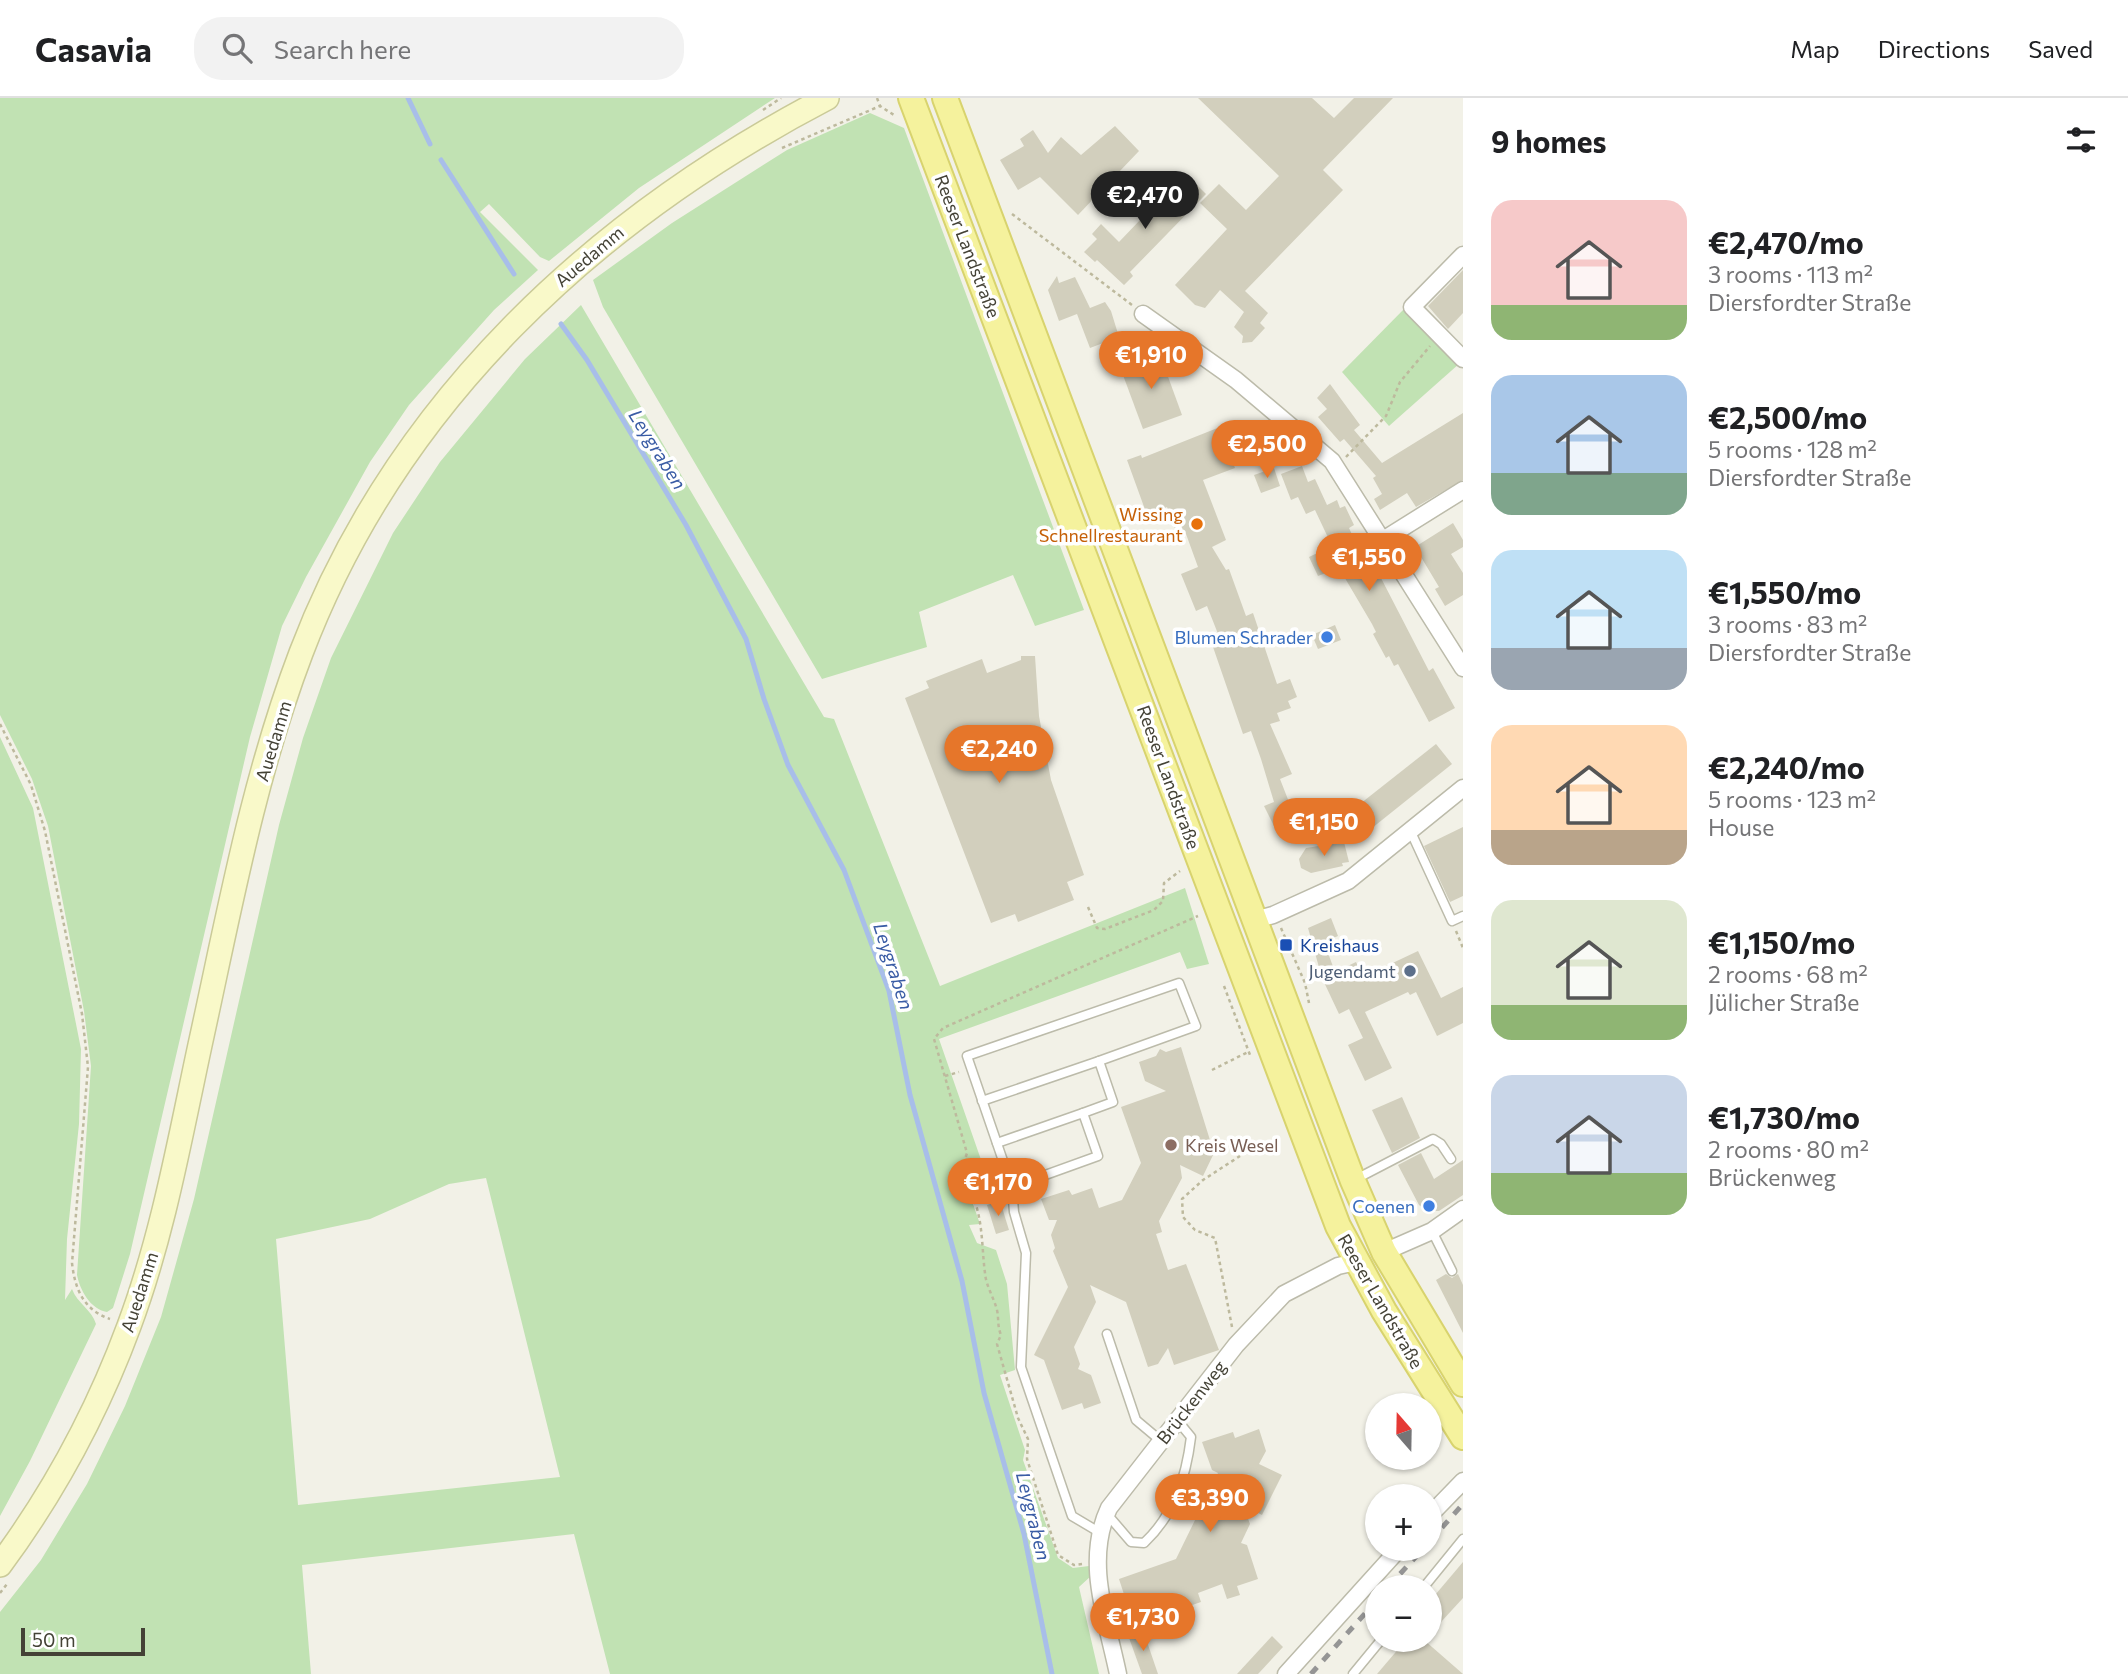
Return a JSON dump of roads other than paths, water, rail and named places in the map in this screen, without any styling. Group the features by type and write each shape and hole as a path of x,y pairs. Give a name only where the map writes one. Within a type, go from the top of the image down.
{"main road":[{"name":"Reeser Landstraße","path":"911,98 1310,1156 1356,1262 1463,1437"},
{"name":"Reeser Landstraße","path":"945,98 1353,1181 1384,1252 1461,1376"},
{"path":"1356,1262 1384,1252"}],"street":[{"name":"Auedamm","path":"4,1574 77,1440 129,1325 172,1172 248,827 271,741 301,652 344,559 382,492 450,396 481,357 565,274 646,210 720,161 827,98"},
{"path":"1463,255 1412,307 1463,359"},
{"path":"1143,314 1236,380 1336,466 1463,668"},
{"path":"1384,540 1463,490"},
{"path":"1255,920 1273,915 1348,881 1463,788"},
{"path":"1384,1252 1432,1231 1463,1209"},
{"name":"Brückenweg","path":"1118,1674 1096,1562 1099,1532 1107,1514 1236,1345 1284,1294 1338,1266 1356,1262"},
{"path":"1442,1503 1463,1481"},
{"path":"1286,1674 1388,1561"}],"lane":[{"path":"1410,830 1452,921 1463,916"},
{"path":"982,1101 1196,1026 1180,983 967,1056 982,1101 1012,1187 1014,1212 1026,1253 1022,1371 1072,1516 1099,1532"},
{"path":"997,1143 1113,1102 1099,1061"},
{"path":"1012,1187 1098,1156 1083,1113"},
{"path":"1353,1181 1433,1139 1441,1144 1451,1159"},
{"path":"1432,1231 1452,1271"},
{"path":"1108,1334 1136,1420 1161,1441"},
{"path":"1107,1514 1131,1542 1144,1543 1162,1526 1179,1492 1188,1463 1191,1437 1177,1420"},
{"path":"1434,1575 1463,1539"},
{"path":"1353,1674 1371,1652"}],"waterway":[{"name":"Leygraben","path":"408,98 430,144"},
{"name":"Leygraben","path":"441,160 514,274"},
{"name":"Leygraben","path":"561,324 587,360 686,525 746,639 788,765 844,870 889,991 910,1095 962,1281 984,1393 1024,1534 1052,1674"}],"railway":[{"path":"1442,1528 1463,1504"},
{"path":"1399,1575 1412,1561"},
{"path":"1311,1674 1365,1613"}],"place":[{"name":"Wissing Schnellrestaurant","path":"1197,524"},
{"name":"Blumen Schrader","path":"1327,637"},
{"name":"Kreishaus","path":"1286,945"},
{"name":"Jugendamt","path":"1410,971"},
{"name":"Kreis Wesel","path":"1171,1145"},
{"name":"Coenen","path":"1429,1206"}]}
